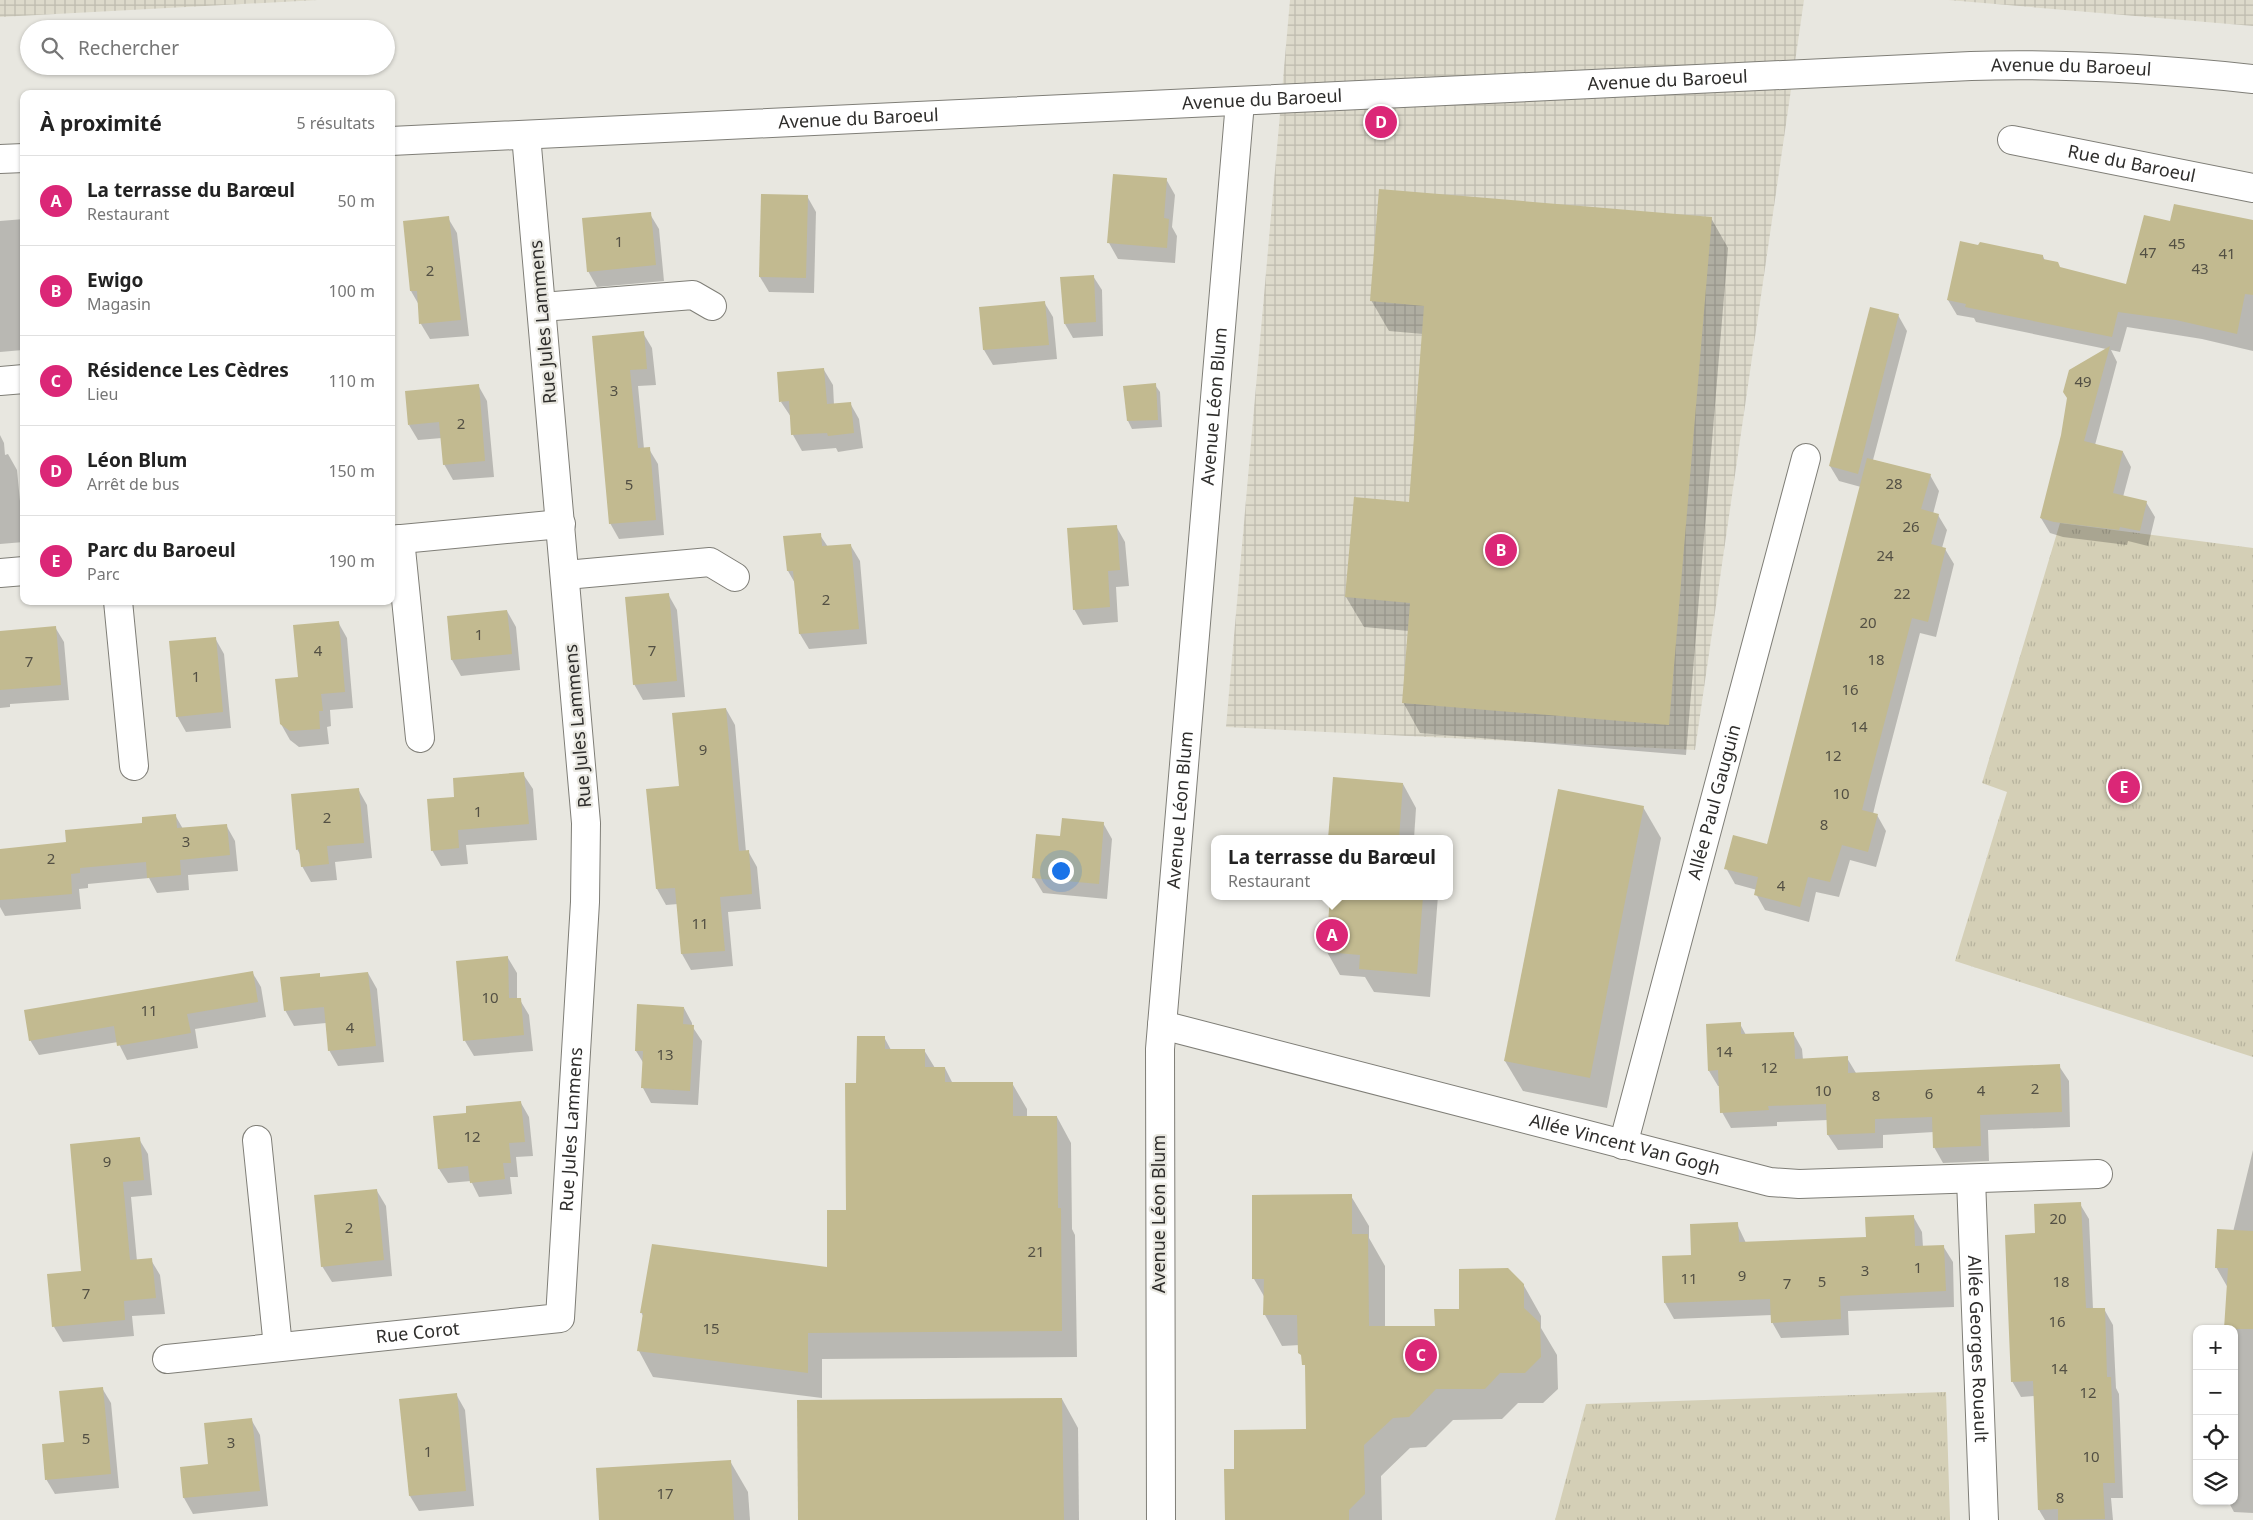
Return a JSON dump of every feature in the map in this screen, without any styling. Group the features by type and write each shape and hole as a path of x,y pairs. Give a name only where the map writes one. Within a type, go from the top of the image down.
{"street":[{"name":"Avenue du Baroeul","path":"395,141 2009,64 2122,66 2253,79"},
{"name":"Avenue Léon Blum","path":"1161,1520 1159,1108 1162,1025 1240,102"},
{"name":"Rue Jules Lammens","path":"526,135 566,575 587,854 560,1318"},
{"name":"Rue du Baroeul","path":"2012,140 2253,188"},
{"path":"0,159 20,158"},
{"path":"542,307 692,295 712,306"},
{"path":"0,381 20,379"},
{"name":"Allée Paul Gauguin","path":"1623,1145 1806,458"},
{"path":"420,738 396,539 561,524"},
{"path":"566,575 710,562 735,577"},
{"path":"0,573 20,571"},
{"path":"118,605 134,766"},
{"name":"Allée Vincent Van Gogh","path":"1162,1025 1623,1145 1782,1183 2098,1174"},
{"path":"257,1140 278,1347"},
{"name":"Allée Georges Rouault","path":"1971,1179 1984,1520"},
{"name":"Rue Corot","path":"167,1359 560,1318"}],"shaded area":[{"path":"0,0 318,0 0,17"},
{"path":"1290,0 1804,0 1695,750 1226,727"},
{"path":"1948,0 2253,0 2253,26"}],"green space":[{"path":"2060,523 2253,548 2253,1057 1955,961 2007,792 1982,783"},
{"path":"1946,1392 1950,1520 1555,1520 1586,1404"}],"building":[{"path":"1113,174 1167,178 1164,218 1169,219 1167,248 1107,243"},
{"path":"1379,189 1712,217 1669,725 1402,703 1410,603 1345,597 1354,497 1409,502 1424,306 1370,301"},
{"path":"761,194 808,195 806,278 759,277"},
{"path":"2174,204 2253,220 2253,295 2245,294 2237,334 2176,320 2118,312 2112,337 1965,307 1966,304 1947,300 1960,241 1978,245 1980,242 2043,255 2043,259 2058,262 2060,267 2126,284 2144,215 2170,221"},
{"path":"651,212 656,265 587,272 582,218"},
{"path":"449,216 461,320 419,324 417,291 410,291 403,221"},
{"path":"1094,275 1096,322 1064,324 1060,277"},
{"path":"1045,301 1049,345 983,350 979,307"},
{"path":"1870,307 1899,314 1858,474 1829,466"},
{"path":"644,331 647,369 630,370 638,448 650,447 656,520 609,524 592,336"},
{"path":"2110,346 2084,441 2123,451 2113,493 2147,501 2140,531 2120,527 2119,530 2054,522 2040,518 2061,435 2067,398 2063,392 2069,370"},
{"path":"824,368 827,404 851,402 854,433 828,436 827,433 791,435 789,401 779,402 777,372"},
{"path":"1156,383 1158,420 1127,421 1123,386"},
{"path":"479,384 485,461 443,465 439,422 408,425 405,391"},
{"path":"1867,458 1931,474 1921,509 1939,514 1931,544 1946,548 1928,622 1912,618 1869,781 1862,810 1878,814 1868,852 1842,845 1830,882 1808,877 1800,907 1754,895 1758,877 1724,869 1733,835 1767,844"},
{"path":"1117,525 1120,570 1108,571 1110,607 1073,610 1067,528"},
{"path":"821,533 822,546 851,544 859,629 799,634 793,571 787,571 783,536"},
{"path":"669,593 677,681 633,685 625,597"},
{"path":"507,610 512,654 451,660 447,616"},
{"path":"339,621 345,692 321,694 323,711 319,711 320,729 290,731 280,724 275,679 298,677 293,625"},
{"path":"56,626 61,685 0,690 0,631"},
{"path":"216,637 223,712 176,717 169,641"},
{"path":"726,708 739,851 749,850 752,894 720,897 725,951 681,954 675,888 656,889 646,789 679,786 672,713"},
{"path":"524,772 529,824 458,830 459,848 431,851 427,799 454,797 453,778"},
{"path":"1333,777 1403,783 1399,835 1328,835"},
{"path":"359,788 364,843 327,846 329,864 301,867 299,849 296,850 291,794"},
{"path":"1558,789 1644,806 1590,1078 1504,1061"},
{"path":"176,814 177,828 227,824 230,855 180,860 181,875 147,878 146,862 80,868 80,873 71,874 72,894 0,900 0,849 66,842 65,830 142,823 142,817"},
{"path":"1062,818 1104,822 1099,884 1032,878 1036,834 1060,836"},
{"path":"1330,900 1423,900 1417,974 1359,969 1360,955 1326,952"},
{"path":"508,956 509,998 521,998 524,1035 463,1041 456,961"},
{"path":"253,971 258,1002 187,1014 191,1033 117,1046 114,1026 29,1041 24,1010"},
{"path":"368,972 376,1046 328,1051 324,1007 284,1011 280,977 320,973 320,977"},
{"path":"637,1004 684,1007 683,1024 694,1025 690,1091 641,1088 643,1051 635,1051"},
{"path":"1741,1022 1741,1034 1794,1032 1795,1059 1848,1056 1848,1073 2060,1064 2062,1112 1980,1115 1981,1146 1933,1148 1932,1117 1875,1119 1875,1133 1827,1135 1826,1104 1768,1106 1769,1110 1720,1113 1718,1070 1708,1071 1706,1024"},
{"path":"857,1036 885,1036 885,1049 925,1049 925,1067 945,1067 945,1082 1013,1082 1013,1116 1057,1116 1058,1208 1061,1208 1062,1331 808,1333 808,1373 637,1351 643,1313 640,1313 652,1244 827,1267 827,1210 846,1210 845,1083 856,1083"},
{"path":"521,1101 525,1142 509,1143 511,1163 503,1163 505,1179 470,1183 468,1166 438,1169 433,1116 466,1113 466,1106"},
{"path":"140,1137 144,1180 123,1182 130,1260 152,1258 156,1298 124,1301 125,1320 52,1327 47,1274 81,1271 70,1144"},
{"path":"377,1189 384,1260 321,1267 314,1195"},
{"path":"1352,1194 1352,1234 1368,1234 1369,1326 1435,1326 1434,1309 1459,1309 1459,1269 1508,1268 1524,1284 1524,1308 1540,1323 1541,1357 1525,1373 1500,1373 1485,1389 1436,1389 1409,1417 1393,1418 1364,1445 1365,1494 1349,1510 1349,1520 1225,1520 1224,1469 1234,1469 1234,1430 1306,1429 1305,1365 1302,1365 1301,1355 1298,1353 1297,1315 1263,1315 1264,1279 1252,1279 1252,1195"},
{"path":"2081,1202 2086,1308 2105,1308 2107,1377 2111,1377 2115,1483 2103,1483 2105,1519 2058,1520 2058,1509 2038,1510 2033,1381 2011,1382 2005,1235 2035,1233 2034,1204"},
{"path":"1914,1215 1915,1246 1944,1245 1946,1291 1840,1296 1841,1319 1771,1323 1770,1299 1664,1303 1662,1256 1691,1255 1690,1224 1738,1222 1739,1242 1866,1237 1865,1217"},
{"path":"2217,1229 2253,1231 2253,1329 2238,1329 2238,1325 2224,1325 2228,1268 2215,1268"},
{"path":"103,1387 111,1474 45,1480 42,1444 64,1442 59,1391"},
{"path":"457,1393 466,1491 409,1496 399,1399"},
{"path":"1062,1398 1064,1520 798,1520 797,1400"},
{"path":"252,1418 260,1491 183,1498 180,1467 208,1464 204,1423"},
{"path":"731,1460 734,1520 599,1520 596,1468"}],"place":[{"name":"Léon Blum","path":"1381,122"},
{"name":"Ewigo","path":"1501,550"},
{"name":"Parc du Baroeul","path":"2124,787"},
{"name":"La terrasse du Barœul","path":"1332,935"},
{"name":"Résidence Les Cèdres","path":"1421,1355"}]}
